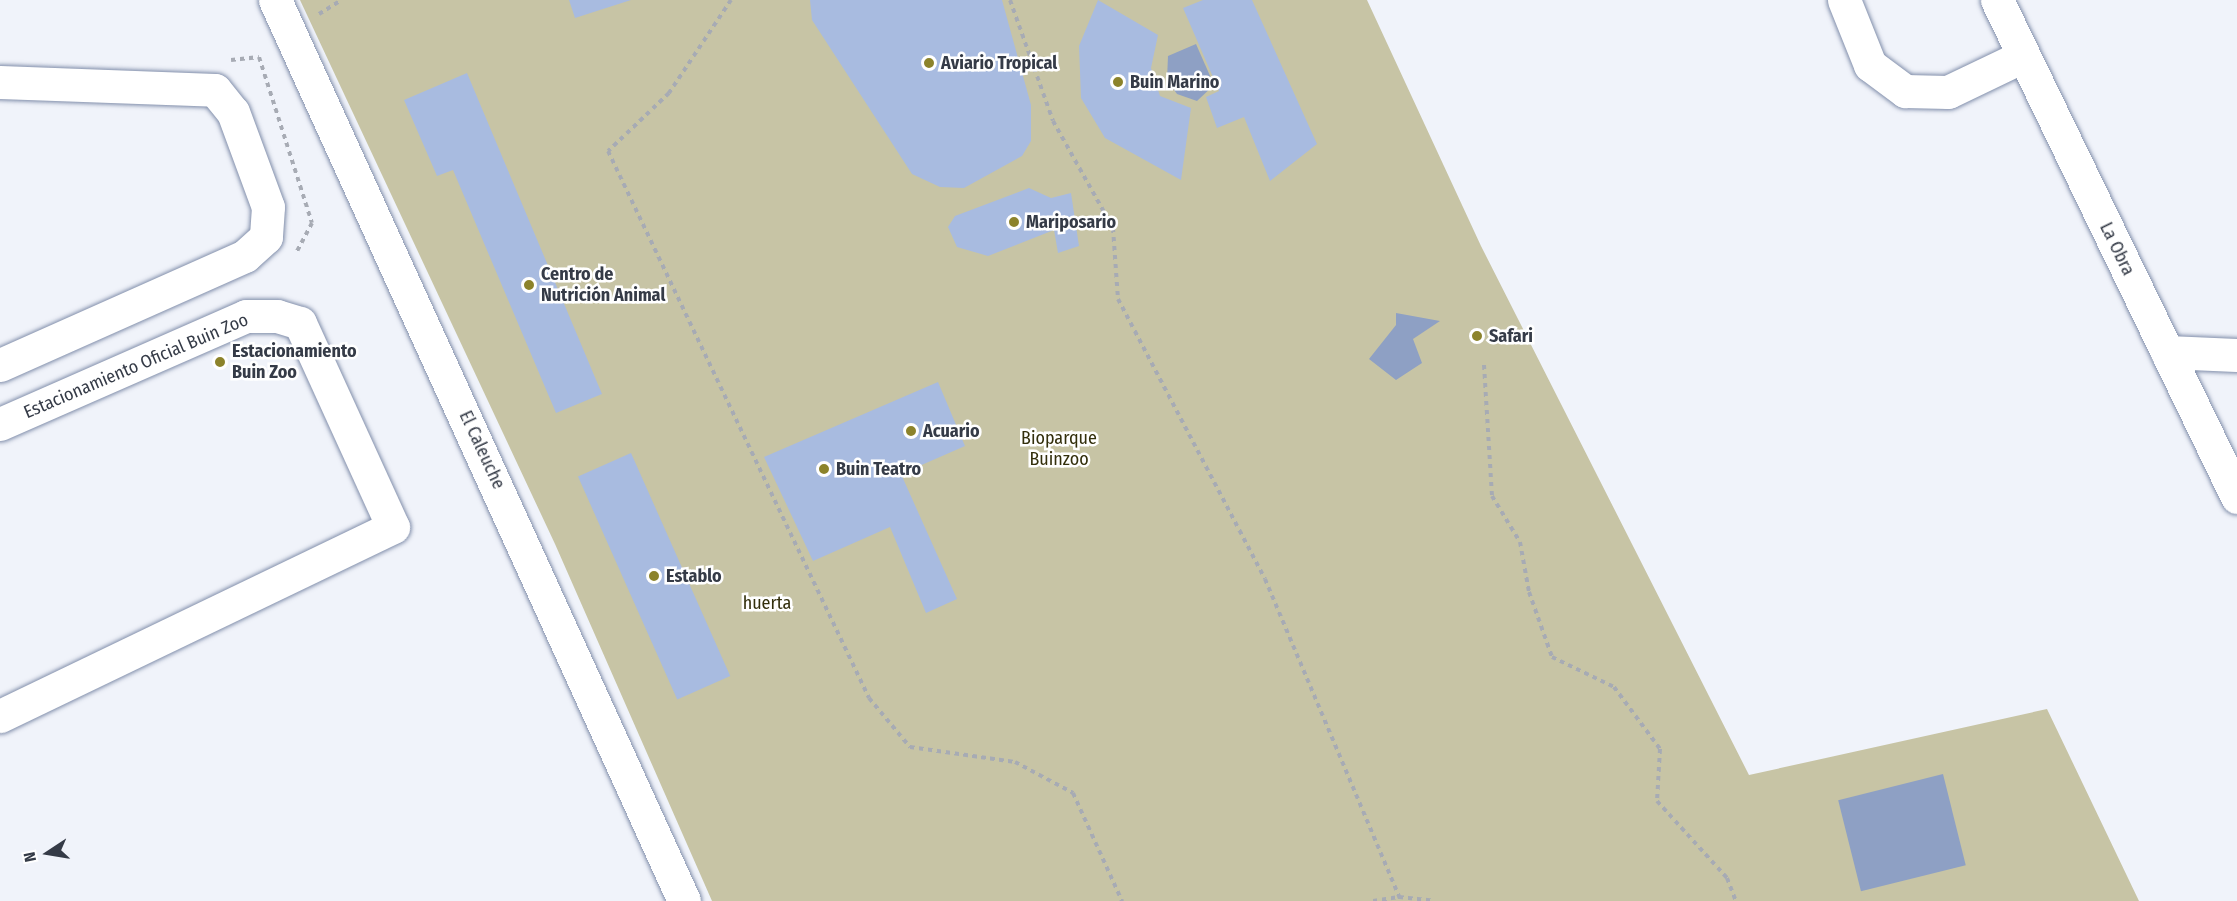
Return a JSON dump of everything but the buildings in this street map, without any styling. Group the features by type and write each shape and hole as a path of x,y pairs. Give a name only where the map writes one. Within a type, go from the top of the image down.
{"street":[{"name":"El Caleuche","path":"275,0 684,901"},
{"path":"1844,0 1870,65 1905,91 1948,92 2023,56"},
{"name":"La Obra","path":"1997,0 2237,497"},
{"path":"0,82 215,90 233,112 267,207 266,237 245,256 0,365"},
{"name":"Estacionamiento Oficial Buin Zoo","path":"0,424 246,316 277,316 300,322 393,527 0,716"},
{"path":"2167,352 2237,355"}],"path":[{"path":"731,0 669,93 608,151 869,698 910,747 1016,762 1073,793 1122,901"},
{"path":"1010,0 1053,121 1113,228 1118,299 1264,579 1400,899"},
{"path":"1484,365 1492,496 1520,542 1529,592 1552,657 1614,687 1660,749 1657,801 1727,878 1736,901"},
{"path":"1372,901 1400,899 1435,901"}],"green space":[{"name":"Bioparque Buinzoo","path":"300,0 1367,0 1481,246 1749,775 2047,709 2139,901 712,901 555,544"}],"water":[{"path":"1196,44 1214,85 1197,101 1177,94 1167,80 1168,56"},
{"path":"1396,313 1440,321 1413,339 1422,363 1396,380 1369,359 1396,325"},
{"path":"1943,774 1966,865 1861,891 1838,800"}],"place":[{"name":"Aviario Tropical","path":"929,63"},
{"name":"Buin Marino","path":"1118,82"},
{"name":"Mariposario","path":"1014,222"},
{"name":"Centro de Nutrición Animal","path":"529,285"},
{"name":"Safari","path":"1477,336"},
{"name":"Estacionamiento Buin Zoo","path":"220,362"},
{"name":"Acuario","path":"911,431"},
{"name":"Buin Teatro","path":"824,469"},
{"name":"Establo","path":"654,576"}],"park label":[{"name":"huerta","path":"767,603"}]}
